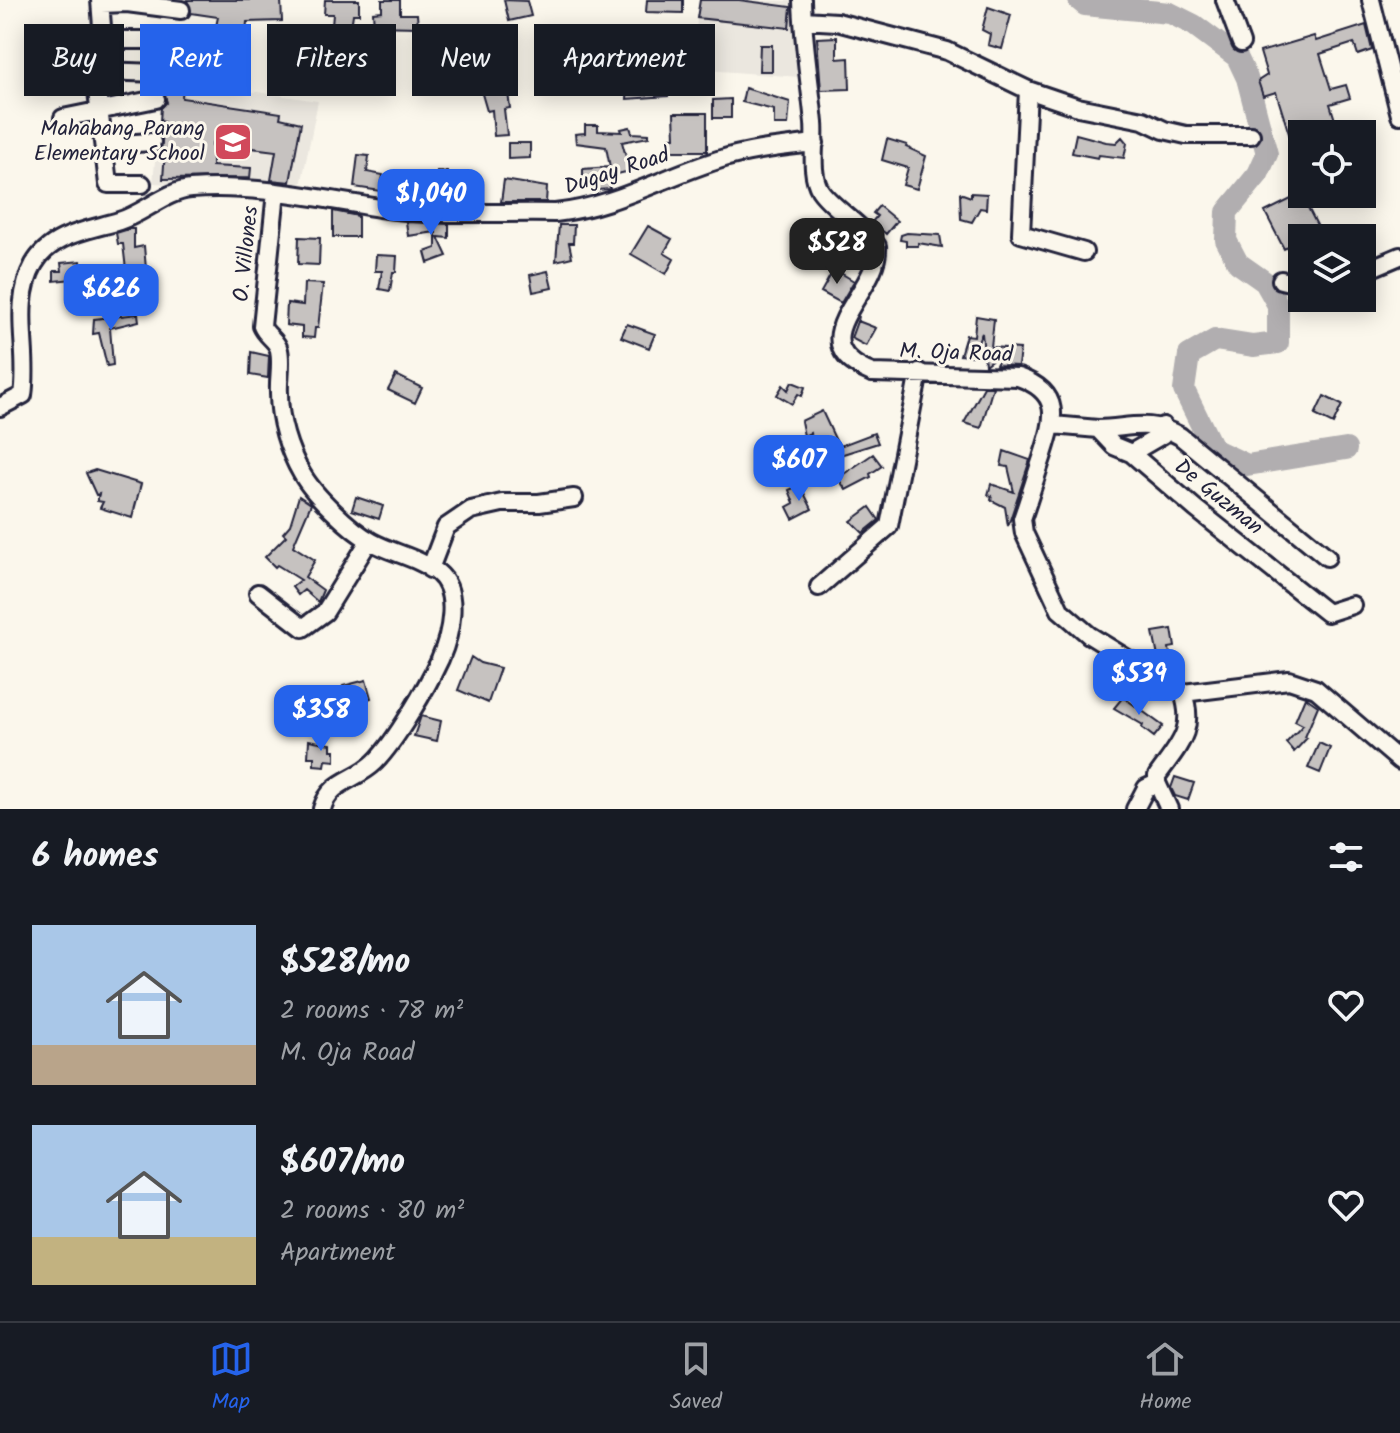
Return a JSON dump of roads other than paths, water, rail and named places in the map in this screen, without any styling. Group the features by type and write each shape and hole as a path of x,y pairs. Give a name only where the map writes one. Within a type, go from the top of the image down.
{"street":[{"name":"M. Oja Road","path":"802,0 815,143 815,176 821,191 865,229 877,246 875,267 841,324 838,340 853,362 872,373 995,374 1035,383 1050,401 1053,425"},
{"path":"1371,0 1400,115"},
{"path":"1220,1 1241,43"},
{"path":"102,24 101,2 181,10"},
{"path":"803,20 837,22 947,51 1028,90 1078,107 1143,120 1186,135 1251,135"},
{"path":"1028,90 1021,234 1084,252"},
{"path":"98,96 108,184 142,184"},
{"path":"63,118 156,99"},
{"path":"104,145 152,142"},
{"name":"Dugay Road","path":"0,407 23,395 26,378 22,293 35,262 51,245 80,231 137,215 188,189 276,192 417,211 564,212 641,192 715,161 748,152 815,143"},
{"name":"O. Villones","path":"276,192 262,326 266,335 277,343 279,396 289,446 313,491 369,541 430,569"},
{"path":"1376,266 1400,256"},
{"path":"1281,280 1288,282"},
{"path":"819,587 889,526 919,372"},
{"path":"1327,557 1180,436 1163,426 1141,424 1098,429 1053,425 1022,519 1024,533 1060,610 1081,629 1183,693 1289,680 1316,689 1400,761"},
{"path":"1131,453 1162,435 1163,426"},
{"name":"De Guzman","path":"1098,429 1114,446 1131,453 1327,613 1352,605"},
{"path":"322,809 325,797 340,782 372,765 387,748 438,663 452,610 450,590 439,573 430,569 446,527 471,510 502,503 539,503 574,498"},
{"path":"258,593 303,628 325,612 369,541"},
{"path":"1169,809 1157,776 1189,725 1190,715 1183,693"},
{"path":"1135,809 1146,788 1157,783"}],"waterway":[{"path":"1079,0 1085,5 1170,13 1194,25 1237,57 1247,78 1267,154 1258,174 1227,212 1226,240 1238,263 1265,282 1278,305 1278,343 1253,346 1215,340 1189,355 1184,390 1213,449 1247,465 1346,449"}],"place":[{"name":"Mahabang Parang Elementary School","path":"233,142"}]}
